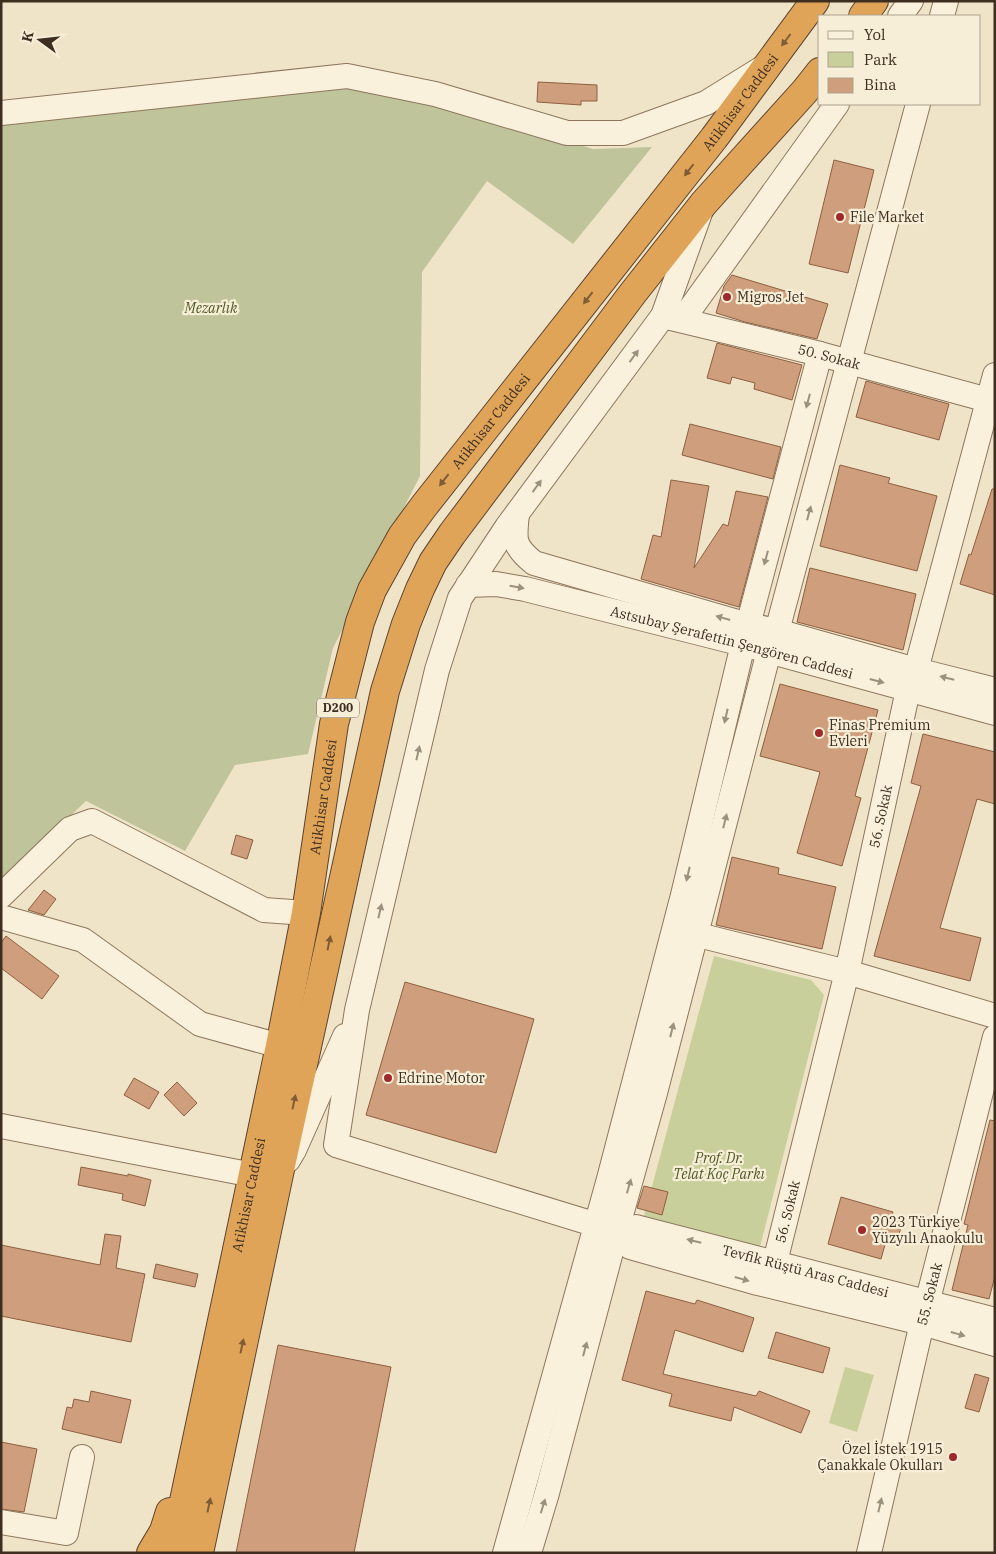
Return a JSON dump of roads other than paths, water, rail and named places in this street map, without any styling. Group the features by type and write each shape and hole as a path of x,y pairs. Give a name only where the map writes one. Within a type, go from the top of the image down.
{"highway":[{"name":"Atikhisar Caddesi","path":"199,1553 266,1174 280,1046 306,913 334,724 360,622 372,590 402,536 424,506 714,138 815,1"},
{"path":"864,15 874,1"},
{"name":"Atikhisar Caddesi","path":"173,1553 199,1430 266,1174 385,691 406,624 420,589 433,562 480,496 633,293 704,203 818,75"},
{"path":"151,1553 164,1531 199,1430"}],"street":[{"path":"901,15 911,1"},
{"path":"942,15 946,1"},
{"path":"1,114 347,76 436,94 566,133 623,134 706,103 767,64"},
{"path":"836,105 673,317 517,514 460,598 437,670 357,1010 336,1145 606,1229 630,1247 754,1282 925,1314"},
{"path":"505,1553 606,1229 655,1093 773,641 918,105"},
{"path":"673,317 704,203"},
{"name":"50. Sokak","path":"673,317 820,354 992,401"},
{"path":"529,1553 550,1483 673,929 746,634 820,354"},
{"name":"56. Sokak","path":"775,1262 847,972 912,680 992,401 995,375"},
{"name":"Astsubay Şerafettin Şengören Caddesi","path":"517,514 516,542 522,554 534,563 746,634"},
{"name":"Astsubay Şerafettin Şengören Caddesi","path":"468,585 496,584 525,588 746,634 912,680 995,713"},
{"name":"Astsubay Şerafettin Şengören Caddesi","path":"912,680 995,690"},
{"path":"1,896 70,828 92,821 264,910 306,913"},
{"path":"1,917 83,940 200,1024 280,1046"},
{"path":"673,929 847,972 995,1016"},
{"path":"1,1126 266,1174 294,1150 357,1010"},
{"name":"55. Sokak","path":"869,1553 925,1314 995,1037"},
{"name":"Tevfik Rüştü Aras Caddesi","path":"606,1229 636,1227 775,1262 925,1314 995,1344"},
{"name":"Tevfik Rüştü Aras Caddesi","path":"925,1314 995,1320"},
{"path":"1,1522 66,1533 82,1457"}],"place":[{"name":"File Market","path":"840,217"},
{"name":"Migros Jet","path":"727,297"},
{"name":"Finas Premium Evleri","path":"819,733"},
{"name":"Edrine Motor","path":"388,1078"},
{"name":"2023 Türkiye Yüzyılı Anaokulu","path":"862,1230"},
{"name":"Özel İstek 1915 Çanakkale Okulları","path":"953,1457"}],"park label":[{"name":"Mezarlık","path":"211,308"},
{"name":"Prof. Dr. Telat Koç Parkı","path":"719,1166"}]}
